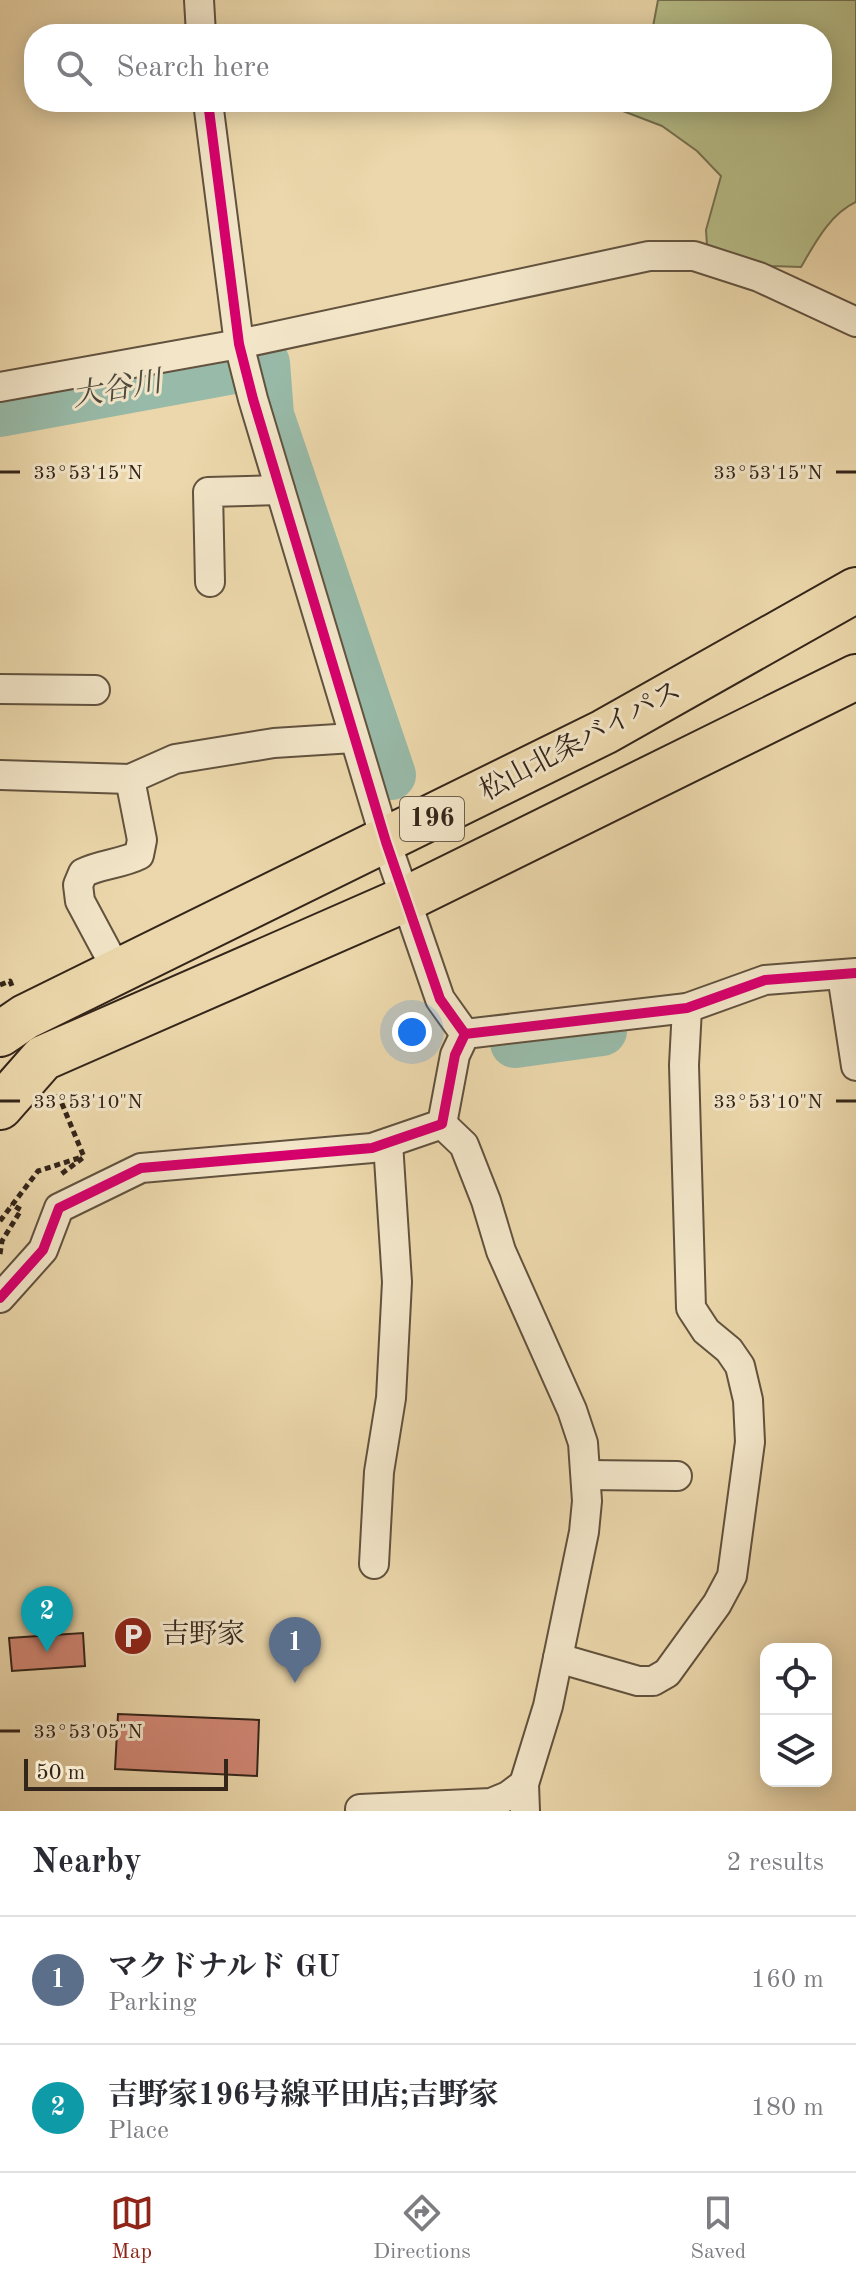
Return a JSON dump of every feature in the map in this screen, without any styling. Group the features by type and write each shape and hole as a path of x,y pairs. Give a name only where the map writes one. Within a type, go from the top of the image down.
{"highway":[{"name":"松山北条バイパス","path":"8,1012 118,972 386,842 604,732 856,590"},
{"name":"196","path":"0,1084 43,1058 406,899 856,677"},
{"name":"196","path":"0,1107 43,1058"}],"street":[{"path":"199,0 200,24"},
{"path":"209,112 239,344 386,842 440,999 465,1034"},
{"path":"0,387 239,344 649,256 694,256 759,277 856,322"},
{"path":"210,582 208,492 280,490"},
{"path":"0,689 95,690"},
{"path":"0,775 130,779 175,759 274,743 353,738"},
{"path":"118,972 80,901 78,885 83,873 100,865 127,861 139,855 142,840 130,779"},
{"path":"465,1034 687,1008 765,980 849,974 856,1066"},
{"path":"558,1658 638,1681 653,1681 667,1673 717,1604 732,1576 750,1442 748,1400 740,1366 729,1350 706,1331 691,1308 684,1065 687,1008"},
{"path":"442,1124 455,1055 465,1034"},
{"path":"0,1298 43,1250 59,1208 141,1168 372,1148 442,1124"},
{"path":"360,1809 491,1803 508,1796 525,1798 548,1706 584,1532 587,1475 583,1443 572,1410 501,1251 464,1145 442,1124"},
{"path":"374,1564 379,1472 391,1398 397,1282 388,1143"},
{"path":"587,1475 677,1476"}],"path":[{"path":"43,1058 84,1157"},
{"path":"0,1221 38,1171 84,1157"},
{"path":"54,1179 84,1157"},
{"path":"0,1254 2,1241 21,1210 11,1204"},
{"path":"0,1260 7,1248"}],"green space":[{"path":"658,0 856,0 856,202 831,222 801,267 771,266 707,245 706,230 721,176 697,151 662,126 626,112 832,112 832,24 654,24"}],"building":[{"path":"83,1633 85,1666 12,1671 9,1638"},
{"path":"118,1714 259,1720 257,1776 115,1769"}],"waterway":[{"name":"大谷川","path":"265,363 269,415 391,775"},
{"name":"大谷川","path":"0,412 234,369"},
{"name":"大谷川","path":"515,1043 602,1031"}],"cycle path":[{"path":"209,112 239,344 253,399 386,842 440,999 465,1034"},
{"path":"0,1298 43,1250 59,1208 141,1168 372,1148 442,1124 455,1055 465,1034 687,1008 765,980 856,973"}],"place":[{"name":"吉野家","path":"133,1636"},
{"name":"吉野家196号線平田店;吉野家","path":"47,1652"},
{"name":"マクドナルド GU","path":"295,1683"}]}
